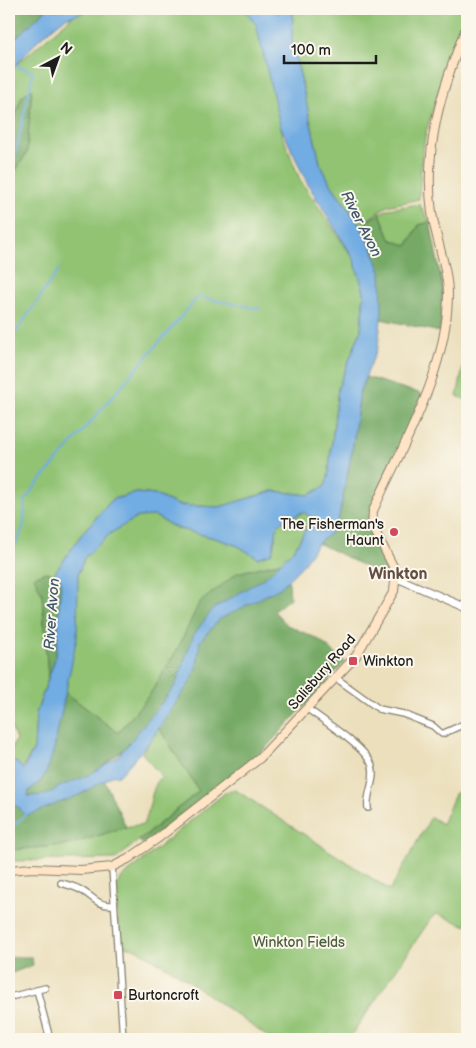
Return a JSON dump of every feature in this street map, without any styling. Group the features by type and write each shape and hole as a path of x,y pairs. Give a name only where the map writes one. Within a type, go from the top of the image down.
{"main road":[{"path":"396,578 394,566 372,525 374,511 432,382 438,364 448,294 430,196 430,149 437,109 467,26"},
{"name":"Salisbury Road","path":"112,867 141,851 260,758 356,656 394,591 396,578"},
{"path":"9,870 32,868 81,870 112,867"}],"street":[{"path":"396,578 467,608"},
{"path":"336,678 379,709 403,714 426,723 437,728 442,734 462,725 467,725"},
{"path":"308,709 360,750 372,764 374,779 367,797 368,808"},
{"path":"112,867 112,905 123,1039"},
{"path":"61,883 84,891 94,900 105,905 112,905"},
{"path":"14,996 45,988"},
{"path":"37,990 50,1039"}],"green space":[{"path":"9,9 47,9 9,44"},
{"path":"92,9 245,9 258,18 283,137 300,180 354,259 364,292 361,330 338,388 328,478 325,486 309,495 273,491 219,507 178,505 155,495 137,493 113,499 84,531 54,574 45,572 42,594 48,678 36,714 34,749 21,770 17,763 9,759 9,753 16,740 9,722 9,180 27,153 22,96 9,134 9,71 75,14"},
{"path":"293,9 466,9 427,128 422,154 419,199 387,206 360,225 330,183 320,163 292,40"},
{"path":"32,89 27,153 9,180 9,134 22,96"},
{"path":"419,204 430,222 419,225 407,246 390,239 380,213 389,209"},
{"path":"380,213 390,239 407,246 419,225 430,222 443,289 440,332 381,319 381,272 360,225"},
{"path":"467,348 467,400 457,396"},
{"path":"366,377 422,394 370,511 369,529 390,579 318,543 333,531 339,516 352,451 360,390"},
{"path":"304,512 312,517 295,548 282,562 237,573 177,650 150,694 118,733 65,692 70,669 78,574 84,558 111,533 138,516 155,516 176,528 238,546 258,558 272,552 278,524"},
{"path":"282,562 289,583 290,598 274,611 287,625 318,639 345,662 260,754 143,844 139,841 199,791 159,728 125,748 99,769 126,827 69,845 9,850 9,803 20,808 54,749 65,692 118,733 150,694 177,650 199,603 237,573"},
{"path":"45,572 54,574 61,579 56,656 48,678 42,594 34,577"},
{"path":"159,728 199,791 116,859 9,861 9,850 69,845 118,828 144,824 157,781 161,776 142,753"},
{"name":"Winkton Fields","path":"234,789 390,890 431,817 442,824 456,792 467,797 467,926 437,914 432,917 349,1039 271,1039 177,973 134,948 120,945 115,890 120,879 226,792"},
{"path":"9,957 32,957 33,965 12,973 9,977"}],"water":[{"path":"47,9 96,9 65,18 39,39 13,68 9,69 9,44"},
{"path":"240,9 275,9 279,14 279,9 293,9 292,40 320,163 330,183 360,225 372,248 381,272 382,311 378,347 360,390 352,451 339,516 333,531 318,543 302,566 280,588 220,619 200,641 197,665 190,682 151,740 120,775 112,776 81,794 29,815 22,813 20,808 9,803 9,760 18,763 23,770 34,749 36,714 56,656 61,579 54,574 84,531 113,499 137,493 155,495 178,505 219,507 273,491 309,495 325,486 328,478 338,388 361,330 364,292 354,259 307,183 280,125 256,24 247,13","holes":["303,512 312,518 295,548 267,576 213,609 194,634 175,686 117,757 89,775 61,786 46,795 28,796 29,791 41,781 47,771 54,749 77,637 78,574 84,558 111,533 138,517 155,516 176,528 238,546 258,558 272,553 278,524"]}],"waterway":[{"path":"9,172 13,167 33,72 15,65"},
{"path":"9,342 59,269"},
{"path":"9,555 19,538 24,524 25,501 32,490 198,297 260,309"},
{"path":"9,830 27,813"}],"place":[{"name":"The Fisherman's Haunt","path":"394,532"},
{"name":"Winkton","path":"353,661"},
{"name":"Burtoncroft","path":"118,995"}],"district":[{"name":"Winkton","path":"398,574"}],"water label":[{"name":"River Avon","path":"361,224"},
{"name":"River Avon","path":"52,614"}]}
